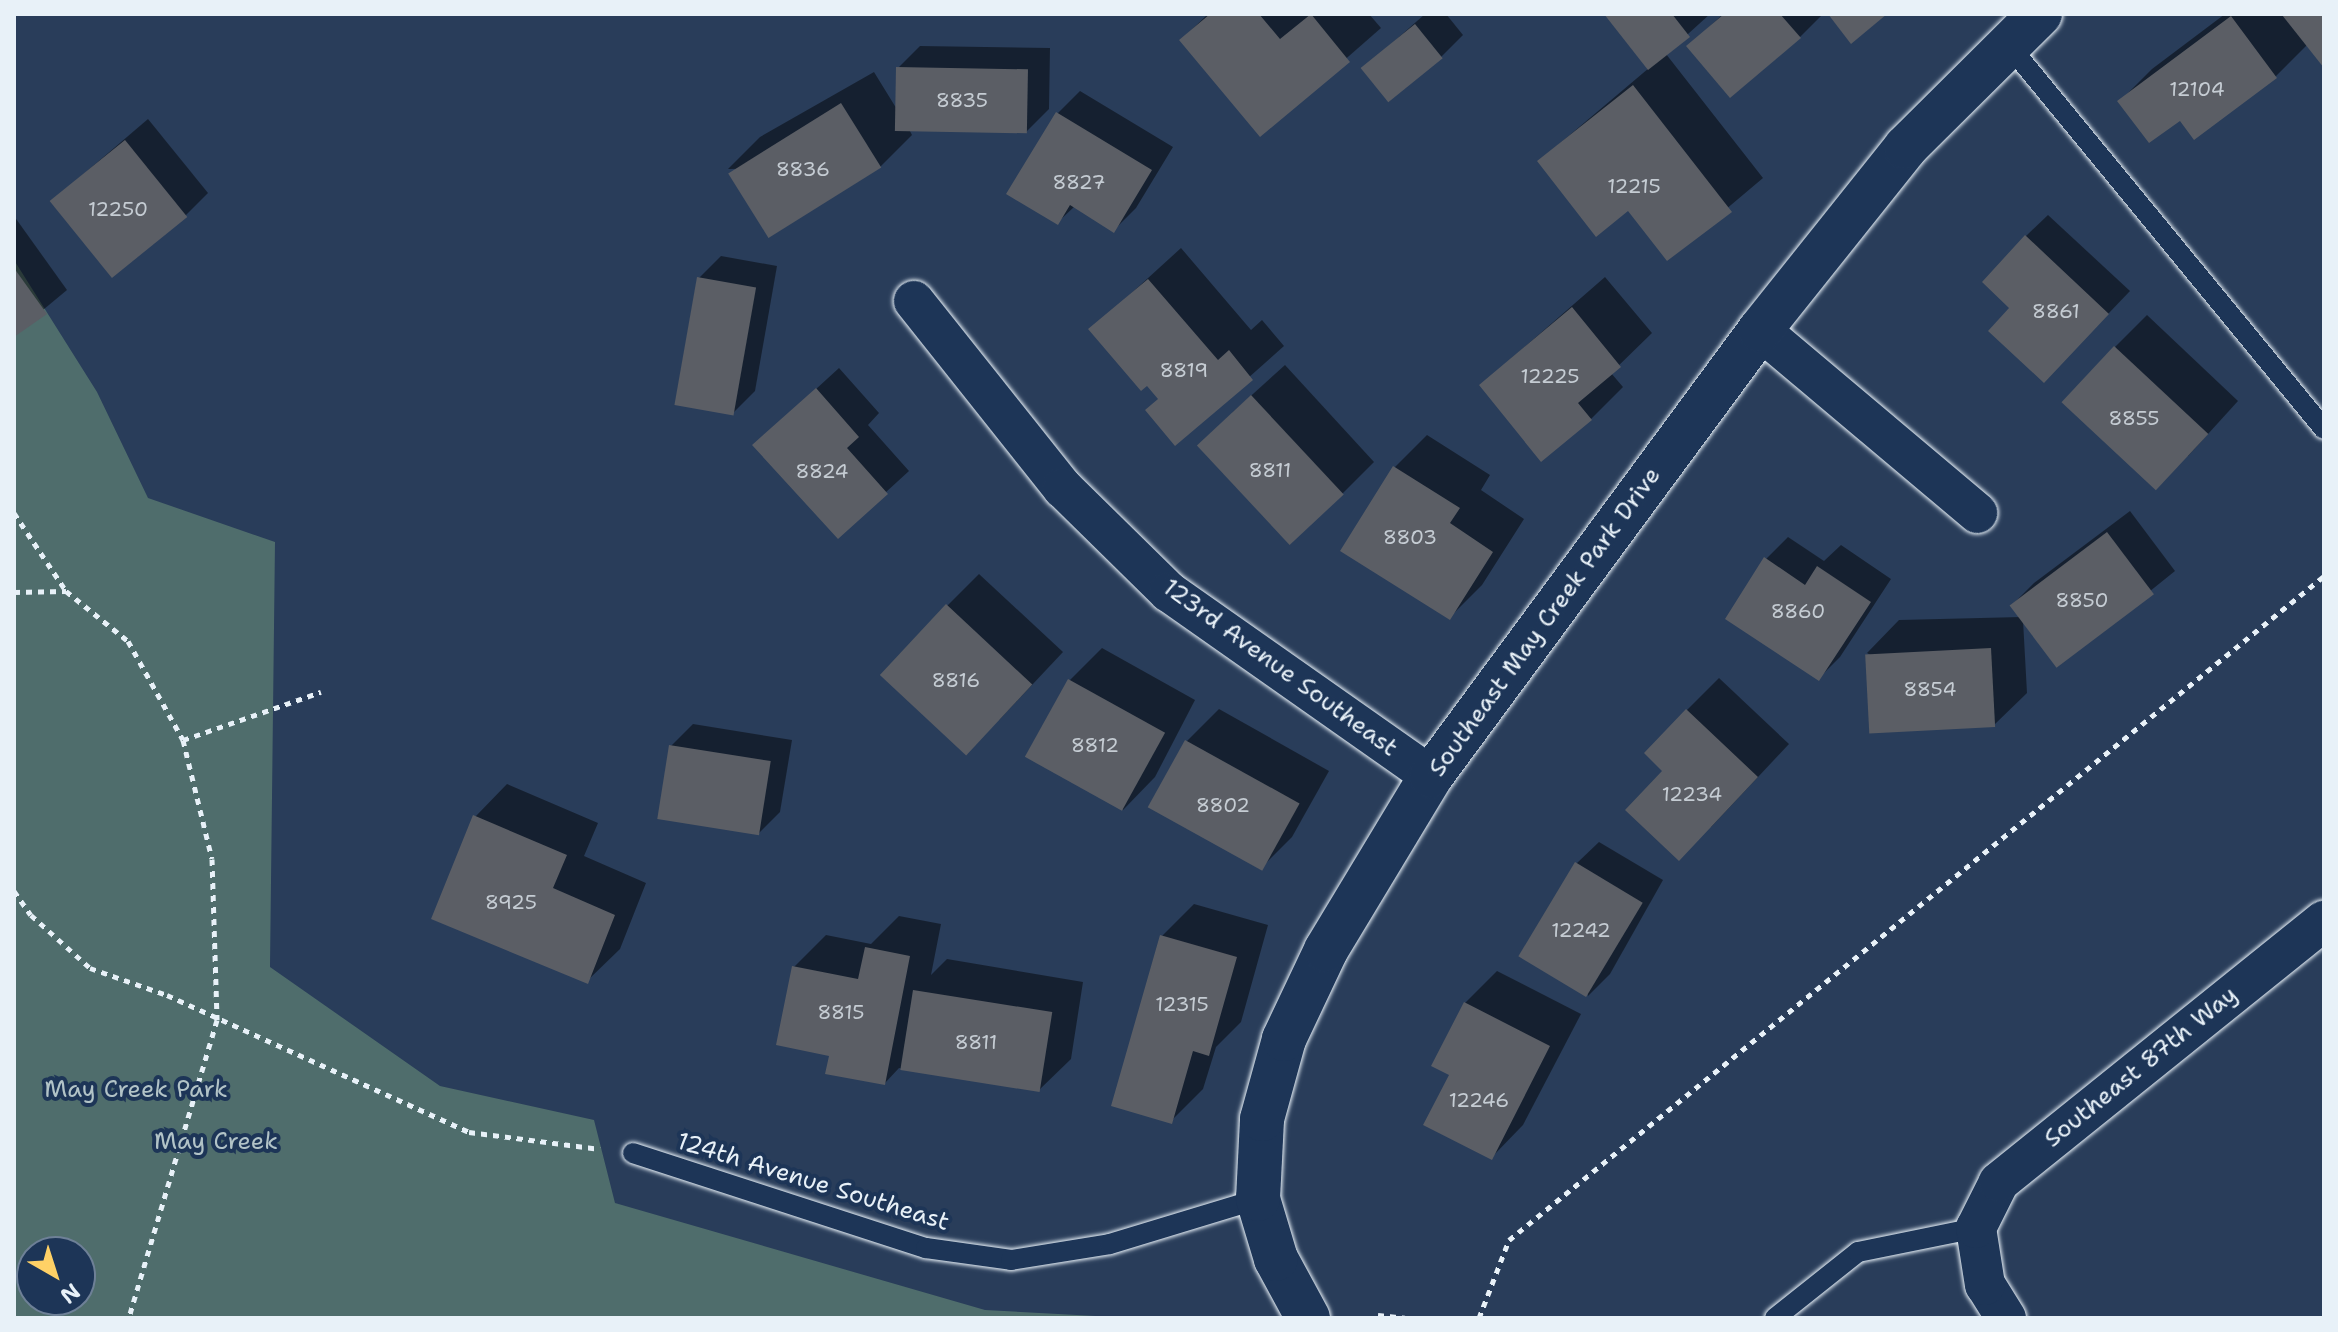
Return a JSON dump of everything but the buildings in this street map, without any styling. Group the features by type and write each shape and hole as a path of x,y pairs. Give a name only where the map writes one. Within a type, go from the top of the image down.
{"street":[{"name":"Southeast May Creek Park Drive","path":"1308,1318 1276,1259 1258,1199 1262,1119 1284,1039 1326,950 1431,776 1760,330 1906,147 2007,43 2040,14"},
{"name":"123rd Avenue Southeast","path":"914,301 1063,488 1169,592 1431,776"},
{"path":"1760,330 1977,513"},
{"name":"Southeast 87th Way","path":"1976,1228 1999,1182 2324,921"},
{"path":"1976,1228 1985,1285 2006,1318"}],"lane":[{"path":"2007,43 2324,429"},
{"name":"124th Avenue Southeast","path":"633,1153 926,1248 1011,1260 1110,1244 1258,1199"},
{"path":"1775,1318 1858,1252 1976,1228"}],"path":[{"path":"14,513 66,591 128,641 183,740 212,859 217,1020 129,1318"},
{"path":"1479,1318 1509,1240 2324,576"},
{"path":"14,592 66,591"},
{"path":"183,740 321,692"},
{"path":"14,891 31,915 90,968 167,995 469,1132 633,1153"},
{"path":"1378,1315 1405,1318"}],"green space":[{"name":"May Creek","path":"14,260 97,392 148,498 275,542 270,967 440,1086 594,1120 615,1203 985,1310 1133,1318 14,1318"}],"park label":[{"name":"May Creek Park","path":"136,1090"}]}
